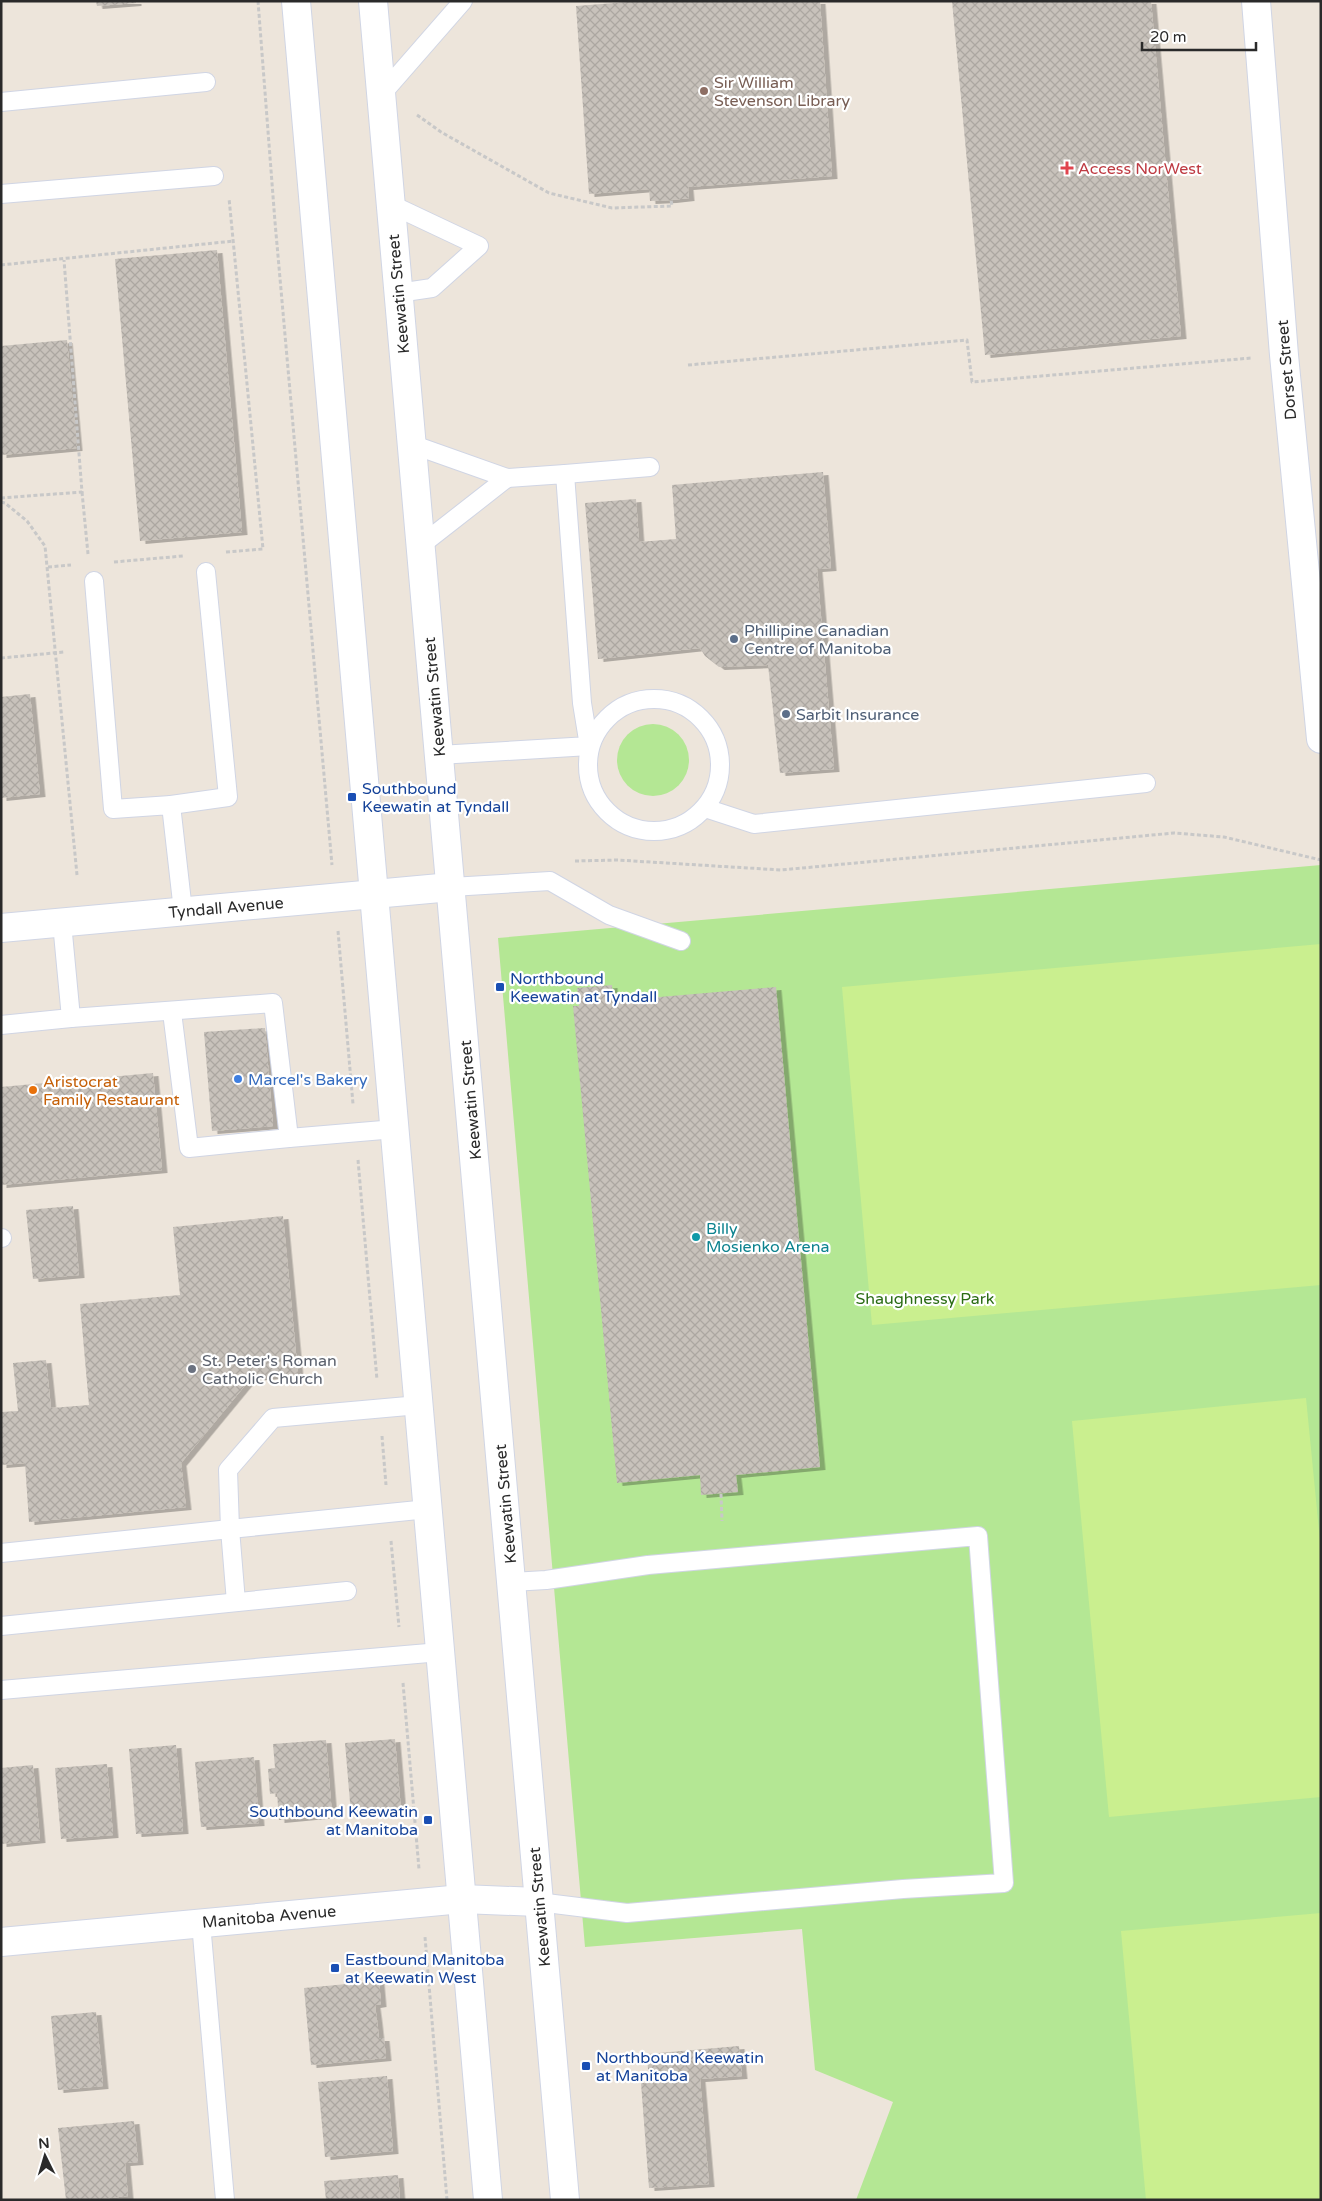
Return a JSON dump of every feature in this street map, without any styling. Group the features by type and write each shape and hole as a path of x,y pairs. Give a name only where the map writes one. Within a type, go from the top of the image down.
{"main road":[{"path":"296,1 488,2200"},
{"name":"Keewatin Street","path":"373,1 565,2200"},
{"name":"Dorset Street","path":"1256,1 1284,355 1321,739"},
{"name":"Tyndall Avenue","path":"1,928 451,887"},
{"name":"Manitoba Avenue","path":"1,1942 462,1898 538,1902"}],"lane":[{"path":"380,95 463,1"},
{"path":"1,102 206,82"},
{"path":"1,194 214,176"},
{"path":"390,204 479,246 432,288 398,293"},
{"path":"411,444 507,478 650,467"},
{"path":"565,474 582,703 589,746 587,768 592,791 604,810 622,824 643,831 666,830 687,823 705,808 716,789 721,768 718,747 709,728 694,712 675,702 654,698 632,702 614,712 599,727 589,746"},
{"path":"420,546 507,478"},
{"path":"94,581 114,809 171,805 228,797 206,572"},
{"path":"439,756 589,746"},
{"path":"705,808 754,824 1146,784"},
{"path":"171,805 183,911"},
{"path":"451,887 550,881 609,914 681,941"},
{"path":"62,923 71,1018"},
{"path":"1,1025 273,1003 289,1138"},
{"path":"172,1012 189,1148 395,1130"},
{"path":"236,1602 230,1529 228,1470 273,1418 419,1405"},
{"path":"1,1553 428,1509"},
{"path":"512,1582 546,1580 648,1565 978,1536 1004,1883 903,1889 627,1913 538,1902"},
{"path":"1,1626 347,1591"},
{"path":"1,1690 440,1652"},
{"path":"201,1923 225,2200"}],"path":[{"path":"258,1 275,222 330,851 370,848"},
{"path":"414,113 441,132 549,193 612,208 672,206 671,200"},
{"path":"224,552 263,549 229,194"},
{"path":"1,265 234,241"},
{"path":"64,260 88,555"},
{"path":"688,365 967,340 972,382 1284,355"},
{"path":"1,500 82,492"},
{"path":"1,500 28,521 45,546 77,875"},
{"path":"108,562 185,556"},
{"path":"48,567 73,565"},
{"path":"1,658 64,652"},
{"path":"570,861 617,860 781,870 1174,833 1224,837 1321,860"},
{"path":"721,1494 722,1522"}],"green space":[{"path":"660,724 679,734 687,746 689,760 687,774 679,786 667,794 646,796 627,786 619,774 617,753 627,734 639,726"},
{"name":"Shaughnessy Park","path":"1321,865 1321,2200 856,2200 893,2102 815,2070 802,1929 585,1947 498,938"},
{"path":"1321,944 1321,1285 872,1325 842,987"},
{"path":"1306,1398 1321,1551 1321,1797 1109,1817 1072,1421"},
{"path":"1321,1913 1321,2200 1146,2200 1121,1931"}],"building":[{"path":"96,1 136,1 136,3 97,6"},
{"name":"Sir William Stevenson Library","path":"641,1 820,1 832,176 688,187 689,198 671,200 650,201 649,189 589,194 576,6"},
{"name":"Access NorWest","path":"952,1 1151,1 1181,336 985,355"},
{"path":"217,250 242,532 140,541 115,259"},
{"path":"67,340 77,448 1,455 1,346"},
{"path":"823,472 831,568 817,569 834,769 780,773 768,665 719,667 705,656 700,648 598,659 585,503 636,499 639,542 676,539 672,485"},
{"path":"30,694 40,794 1,798 1,697"},
{"name":"Billy Mosienko Arena","path":"612,985 613,1001 776,987 820,1467 736,1475 738,1492 701,1495 700,1475 617,1483 573,1006 579,1006 577,988"},
{"name":"Marcel's Bakery","path":"265,1028 273,1126 212,1131 204,1032"},
{"path":"153,1073 162,1170 1,1185 1,1087"},
{"path":"73,1206 79,1275 33,1279 26,1210"},
{"name":"St. Peter's Roman Catholic Church","path":"283,1216 298,1374 251,1378 181,1463 186,1507 29,1522 25,1463 1,1465 1,1412 18,1411 13,1363 46,1360 51,1408 89,1405 80,1304 180,1295 173,1227"},
{"path":"395,1739 401,1810 351,1814 345,1743"},
{"path":"326,1740 332,1815 279,1820 277,1793 270,1794 268,1769 275,1768 273,1744"},
{"path":"176,1745 183,1831 136,1834 129,1749"},
{"path":"254,1757 259,1823 201,1827 195,1762"},
{"path":"107,1764 113,1835 61,1839 55,1768"},
{"path":"33,1765 40,1840 1,1844 1,1768"},
{"path":"379,1981 381,2004 375,2005 379,2038 384,2038 386,2058 311,2065 304,1988"},
{"path":"96,2012 103,2086 58,2090 51,2016"},
{"path":"739,2046 742,2076 700,2079 709,2184 649,2188 641,2083 649,2083 647,2054"},
{"path":"387,2076 393,2151 325,2157 318,2082"},
{"path":"134,2121 138,2162 125,2163 128,2196 92,2200 66,2200 58,2128"},
{"path":"398,2175 400,2200 326,2200 324,2181"}],"place":[{"name":"Sir William Stevenson Library","path":"704,91"},
{"name":"Access NorWest","path":"1067,168"},
{"name":"Phillipine Canadian Centre of Manitoba","path":"734,639"},
{"name":"Sarbit Insurance","path":"786,714"},
{"name":"Southbound Keewatin at Tyndall","path":"352,797"},
{"name":"Northbound Keewatin at Tyndall","path":"500,987"},
{"name":"Marcel's Bakery","path":"238,1079"},
{"name":"Aristocrat Family Restaurant","path":"33,1090"},
{"name":"Billy Mosienko Arena","path":"696,1237"},
{"name":"St. Peter's Roman Catholic Church","path":"192,1369"},
{"name":"Southbound Keewatin at Manitoba","path":"428,1820"},
{"name":"Eastbound Manitoba at Keewatin West","path":"335,1968"},
{"name":"Northbound Keewatin at Manitoba","path":"586,2066"}]}
